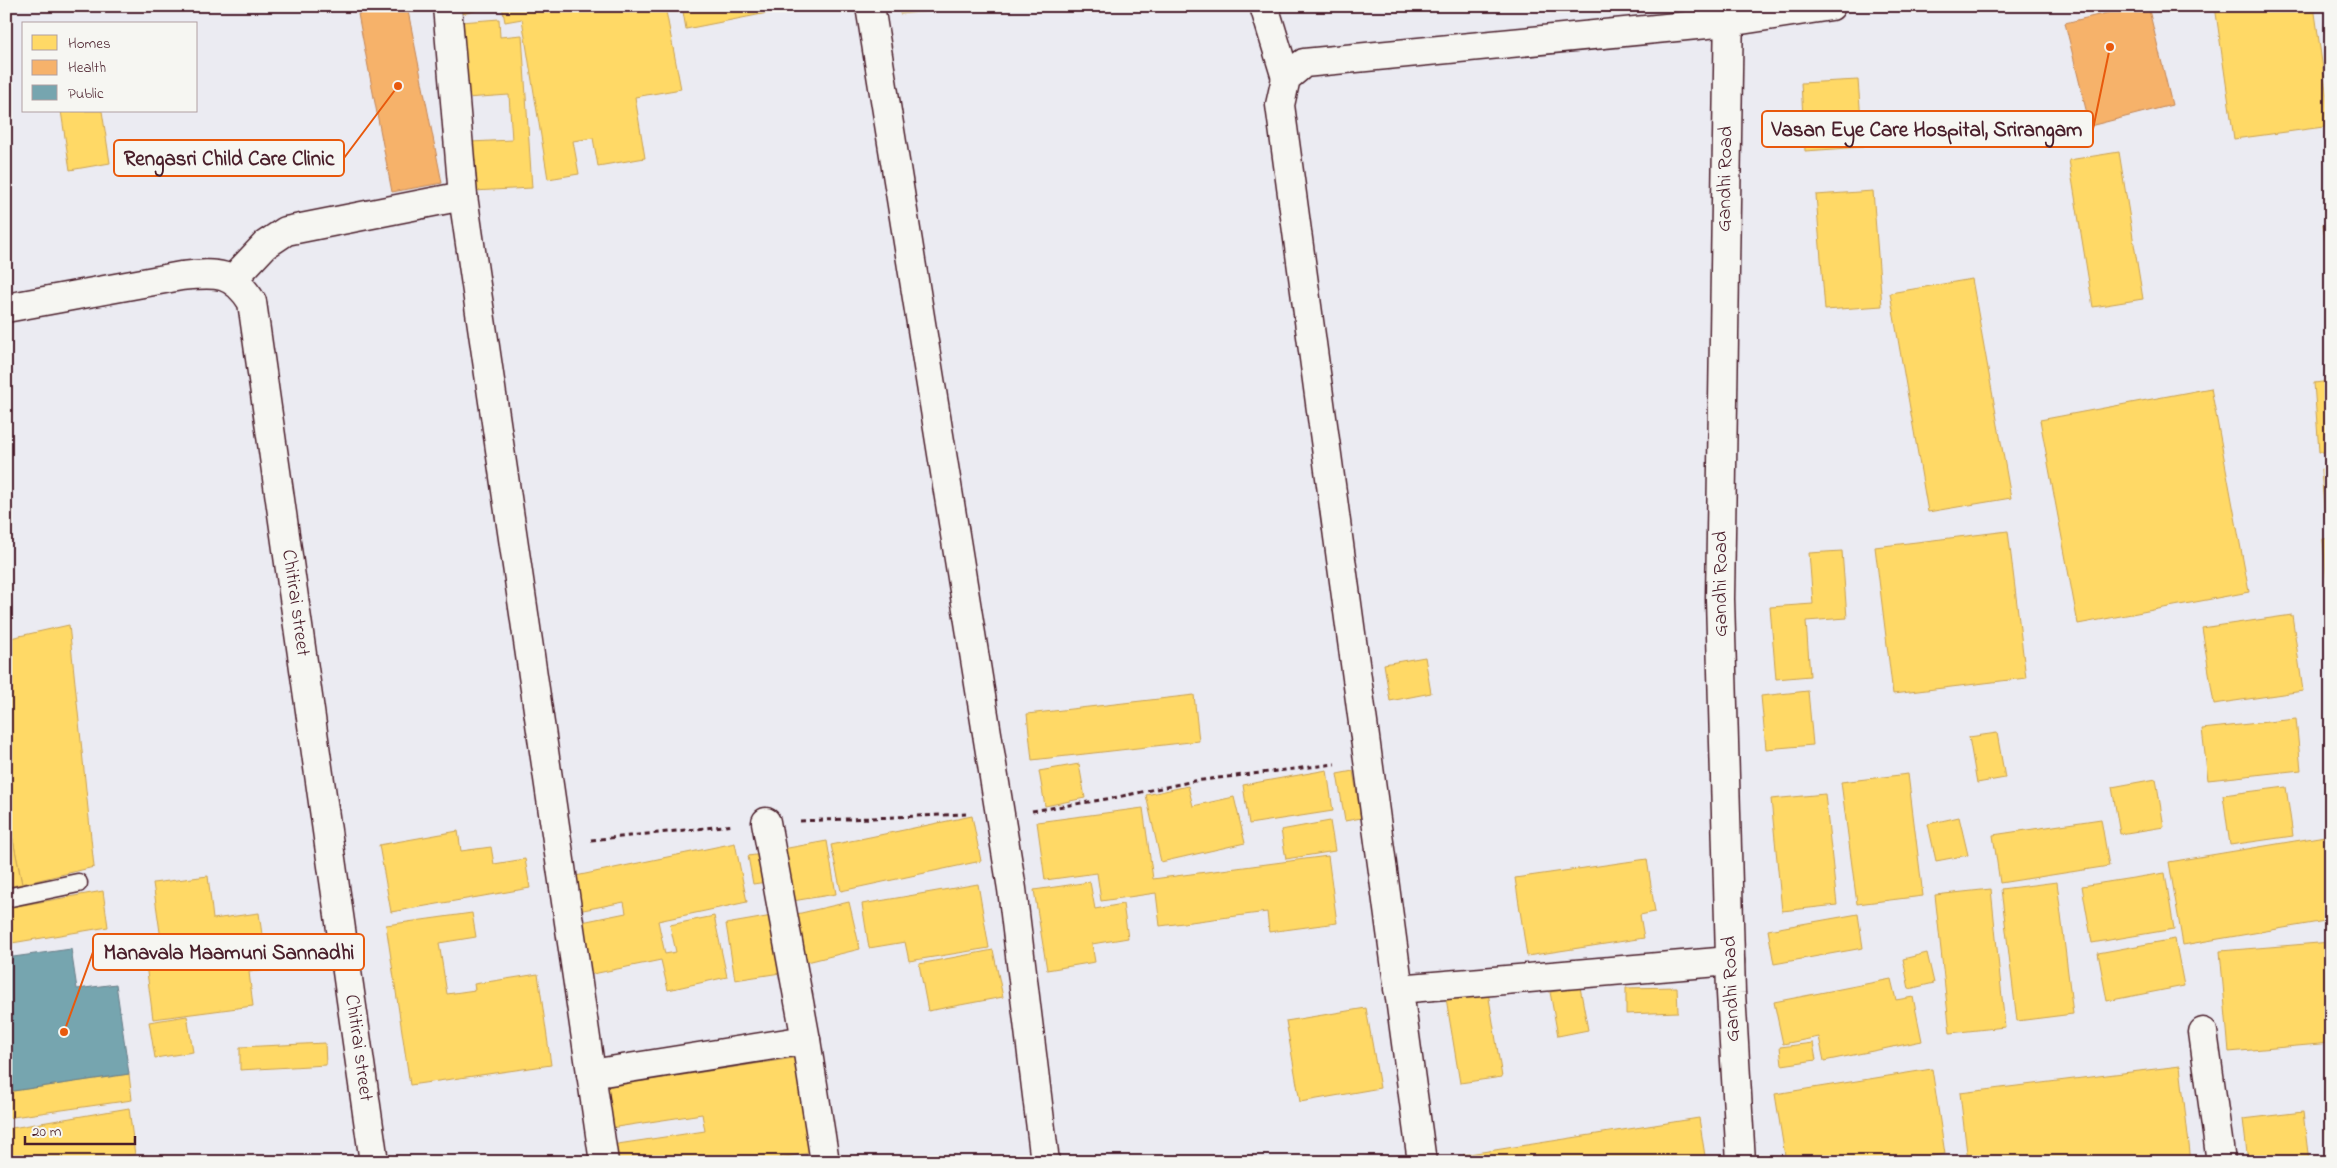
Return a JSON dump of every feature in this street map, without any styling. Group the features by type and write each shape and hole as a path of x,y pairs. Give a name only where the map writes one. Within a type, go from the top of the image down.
{"street":[{"path":"447,6 463,196 604,1162"},
{"path":"870,6 1012,889 1045,1162"},
{"path":"1264,6 1286,78 1280,105 1422,1162"},
{"path":"1286,78 1304,63 1728,14 1831,6"},
{"name":"Gandhi Road","path":"1728,14 1720,599 1730,961 1741,1162"},
{"path":"6,308 181,276 220,275 234,279 265,244 286,231 463,196"},
{"name":"Chitirai street","path":"234,279 243,288 252,302 374,1162"},
{"path":"766,822 806,1040 825,1162"},
{"path":"1398,989 1730,961"},
{"path":"2202,1032 2221,1162"},
{"path":"591,1074 806,1040"}],"lane":[{"path":"6,898 78,882"}],"building: Homes":[{"path":"461,6 494,6 462,14"},
{"path":"502,6 665,6 681,89 635,97 645,158 598,166 593,138 573,141 579,174 548,179 522,19 505,22"},
{"path":"682,6 803,6 686,29"},
{"path":"899,6 983,6 900,14"},
{"path":"2215,6 2314,6 2331,126 2234,139"},
{"path":"499,19 500,37 522,35 532,188 473,191 470,142 512,140 509,95 466,98 461,22"},
{"path":"1858,80 1863,147 1805,151 1801,83"},
{"path":"61,112 102,112 110,163 70,170"},
{"path":"2119,152 2143,299 2093,307 2069,160"},
{"path":"1873,191 1882,306 1825,310 1816,195"},
{"path":"2331,224 2331,277 2323,225"},
{"path":"1972,279 2011,498 1928,512 1890,293"},
{"path":"2331,381 2331,452 2319,452 2314,383"},
{"path":"2211,388 2249,592 2078,624 2040,420"},
{"path":"2331,468 2331,518 2325,518 2321,469"},
{"path":"2008,531 2026,678 1893,694 1875,547"},
{"path":"2331,538 2331,608 2329,608 2323,539"},
{"path":"1842,551 1847,618 1806,621 1810,676 1776,679 1770,607 1813,604 1809,553"},
{"path":"2292,615 2303,691 2214,704 2202,628"},
{"path":"69,625 94,867 22,884 6,806 6,639"},
{"path":"1425,657 1431,693 1390,701 1384,664"},
{"path":"1808,691 1813,745 1766,749 1761,696"},
{"path":"1194,695 1199,741 1032,760 1027,714"},
{"path":"2296,719 2301,770 2208,780 2202,729"},
{"path":"1997,733 2005,778 1977,783 1969,737"},
{"path":"1079,764 1085,798 1045,806 1039,771"},
{"path":"1327,770 1333,811 1249,824 1243,785"},
{"path":"1353,771 1361,818 1345,821 1337,774"},
{"path":"1908,774 1923,896 1857,904 1841,782"},
{"path":"2156,779 2164,827 2120,834 2112,787"},
{"path":"1188,786 1193,806 1234,797 1245,843 1161,862 1146,795"},
{"path":"2286,787 2293,836 2230,845 2223,795"},
{"path":"1825,794 1837,905 1782,911 1771,799"},
{"path":"6,806 22,884 6,887"},
{"path":"1143,808 1153,879 1328,856 1337,923 1269,932 1267,912 1160,926 1156,893 1101,901 1097,873 1045,880 1037,822"},
{"path":"972,816 981,861 841,891 831,845"},
{"path":"1959,817 1968,855 1936,861 1928,824"},
{"path":"2101,819 2109,866 2000,883 1993,835"},
{"path":"1330,821 1335,851 1286,859 1281,830"},
{"path":"458,831 461,851 491,847 494,864 525,859 530,888 391,912 379,845"},
{"path":"2331,835 2331,920 2183,945 2169,862"},
{"path":"827,841 836,894 786,902 777,850"},
{"path":"735,843 747,902 658,921 665,954 676,952 670,925 714,916 727,977 668,990 661,960 588,975 577,923 626,913 624,902 573,912 566,878"},
{"path":"770,853 774,881 753,884 748,856"},
{"path":"1647,859 1655,912 1640,915 1644,938 1527,956 1515,878"},
{"path":"2165,873 2174,929 2092,943 2082,886"},
{"path":"208,876 213,919 259,913 267,970 249,972 253,1006 153,1019 143,941 161,939 153,883"},
{"path":"1090,882 1095,909 1123,904 1128,938 1092,944 1095,962 1047,970 1034,890"},
{"path":"2057,882 2073,1014 2017,1021 2001,889"},
{"path":"978,884 989,948 909,961 905,942 869,948 862,904"},
{"path":"1991,889 2005,1027 1950,1033 1935,895"},
{"path":"103,891 108,927 12,943 6,908"},
{"path":"849,902 860,949 799,964 788,916"},
{"path":"472,913 476,937 439,943 447,994 475,990 474,984 538,974 551,1065 410,1085 386,925"},
{"path":"1858,914 1863,948 1774,964 1768,930"},
{"path":"6,915 12,943 6,944"},
{"path":"778,915 787,972 735,980 726,924"},
{"path":"2175,939 2184,986 2107,1001 2098,953"},
{"path":"2331,942 2331,1043 2229,1052 2220,951"},
{"path":"993,950 1003,997 928,1011 919,964"},
{"path":"1927,953 1934,983 1909,989 1903,959"},
{"path":"1891,979 1896,1000 1913,997 1922,1041 1824,1061 1819,1037 1783,1044 1774,1002"},
{"path":"1487,986 1502,1077 1460,1083 1445,992"},
{"path":"1580,987 1588,1030 1558,1036 1550,992"},
{"path":"1677,987 1678,1012 1626,1014 1626,988"},
{"path":"1366,1008 1380,1088 1300,1102 1286,1021"},
{"path":"187,1016 193,1052 155,1058 149,1022"},
{"path":"325,1043 326,1065 240,1070 240,1047"},
{"path":"1813,1043 1816,1060 1782,1065 1780,1047"},
{"path":"801,1057 816,1152 754,1162 614,1162 611,1145 705,1131 702,1114 610,1128 605,1087"},
{"path":"2180,1066 2191,1162 1968,1162 1960,1093"},
{"path":"1932,1069 1945,1154 1899,1162 1786,1162 1775,1094"},
{"path":"129,1074 132,1100 6,1118 6,1092"},
{"path":"129,1108 135,1155 90,1162 6,1162 6,1129"},
{"path":"2331,1108 2331,1162 2329,1162 2324,1109"},
{"path":"2303,1112 2309,1162 2248,1162 2243,1119"},
{"path":"1699,1118 1706,1162 1464,1162 1463,1155"},
{"path":"135,1155 136,1162 90,1162"}],"building: Health":[{"path":"396,6 407,6 442,183 392,192 358,14"},
{"path":"2136,6 2148,6 2172,105 2090,126 2065,23"}],"building: Public":[{"path":"71,949 77,989 116,984 129,1074 6,1092 6,958"}],"place":[{"name":"Vasan Eye Care Hospital, Srirangam","path":"2110,47"},
{"name":"Rengasri Child Care Clinic","path":"398,86"},
{"name":"Manavala Maamuni Sannadhi","path":"64,1032"}]}
